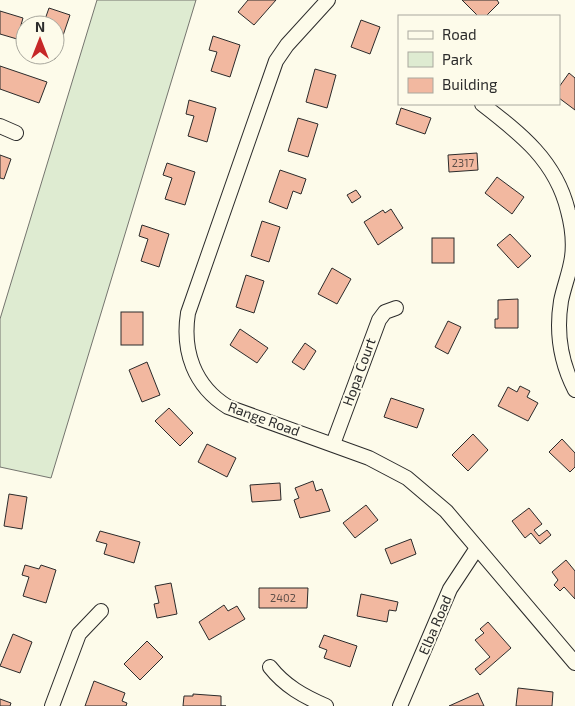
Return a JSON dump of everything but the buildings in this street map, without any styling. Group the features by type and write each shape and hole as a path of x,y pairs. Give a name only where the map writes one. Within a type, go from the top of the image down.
{"street":[{"name":"Range Road","path":"328,0 287,45 276,61 188,313 186,335 189,358 197,377 209,392 223,404 244,414 333,444 383,464 407,478 446,511 574,660"},
{"path":"483,105 538,151 553,171 565,198 571,222 572,248 561,301 559,334 565,367 575,390"},
{"path":"0,126 16,134"},
{"name":"Hopa Court","path":"333,444 379,320 385,312 396,308"},
{"name":"Elba Road","path":"400,706 450,589 478,548"},
{"path":"52,706 80,634 101,611"},
{"path":"270,666 279,679 292,689 326,706"}],"green space":[{"path":"97,0 196,0 51,478 0,467 0,319"}]}
